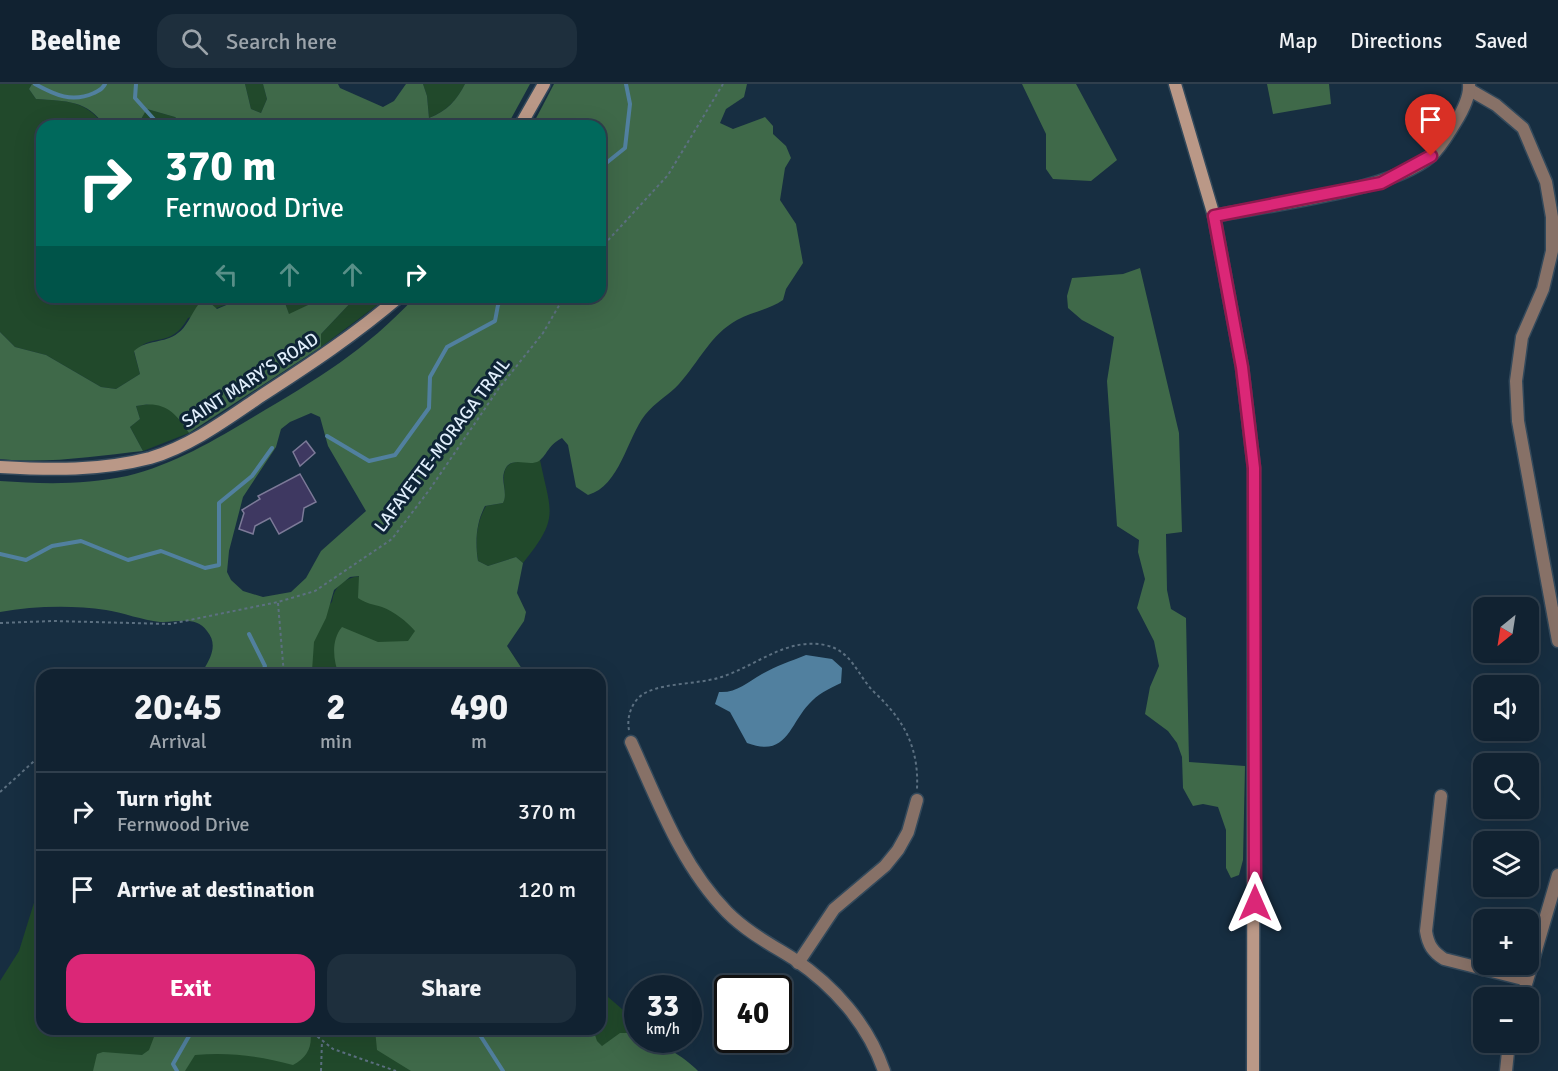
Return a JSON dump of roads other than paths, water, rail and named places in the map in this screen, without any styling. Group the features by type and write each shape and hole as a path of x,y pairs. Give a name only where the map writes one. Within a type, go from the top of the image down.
{"street":[{"path":"523,120 544,84"},
{"path":"1175,84 1214,216 1242,367 1254,468 1253,1071"},
{"path":"1214,216 1381,183 1409,170 1431,156 1445,139 1460,116 1469,87 1496,105 1523,128 1545,182 1552,217 1552,251 1543,289 1522,337 1516,381 1518,421 1558,641"},
{"name":"SAINT MARY'S ROAD","path":"0,467 62,471 114,466 152,457 188,443 302,369 369,322 392,303"},
{"path":"631,742 667,822 698,878 741,925 798,963 848,1007 873,1046 884,1071"},
{"path":"1441,796 1426,932 1428,942 1435,953 1444,959 1527,980"},
{"path":"798,963 834,909 885,866 898,850 908,832 917,801"},
{"path":"1525,987 1558,875"},
{"path":"1506,1071 1508,1053"}],"water":[{"path":"806,655 832,659 842,668 841,683 812,700 786,737 779,743 760,746 747,743 730,712 715,704 719,692 736,689 773,668"}],"waterway":[{"path":"35,84 57,94 71,97 94,93 102,89 105,84"},
{"path":"136,84 135,98 155,120"},
{"path":"606,163 625,148 630,104 626,84"},
{"path":"327,436 369,461 395,455 429,408 430,377 447,347 495,321 499,303"},
{"path":"0,554 26,560 52,546 81,541 128,560 161,551 205,568 219,565 219,503 252,476 272,448"},
{"path":"249,634 265,666 264,669"},
{"path":"177,1071 173,1064 190,1035"},
{"path":"480,1035 503,1071"}]}
